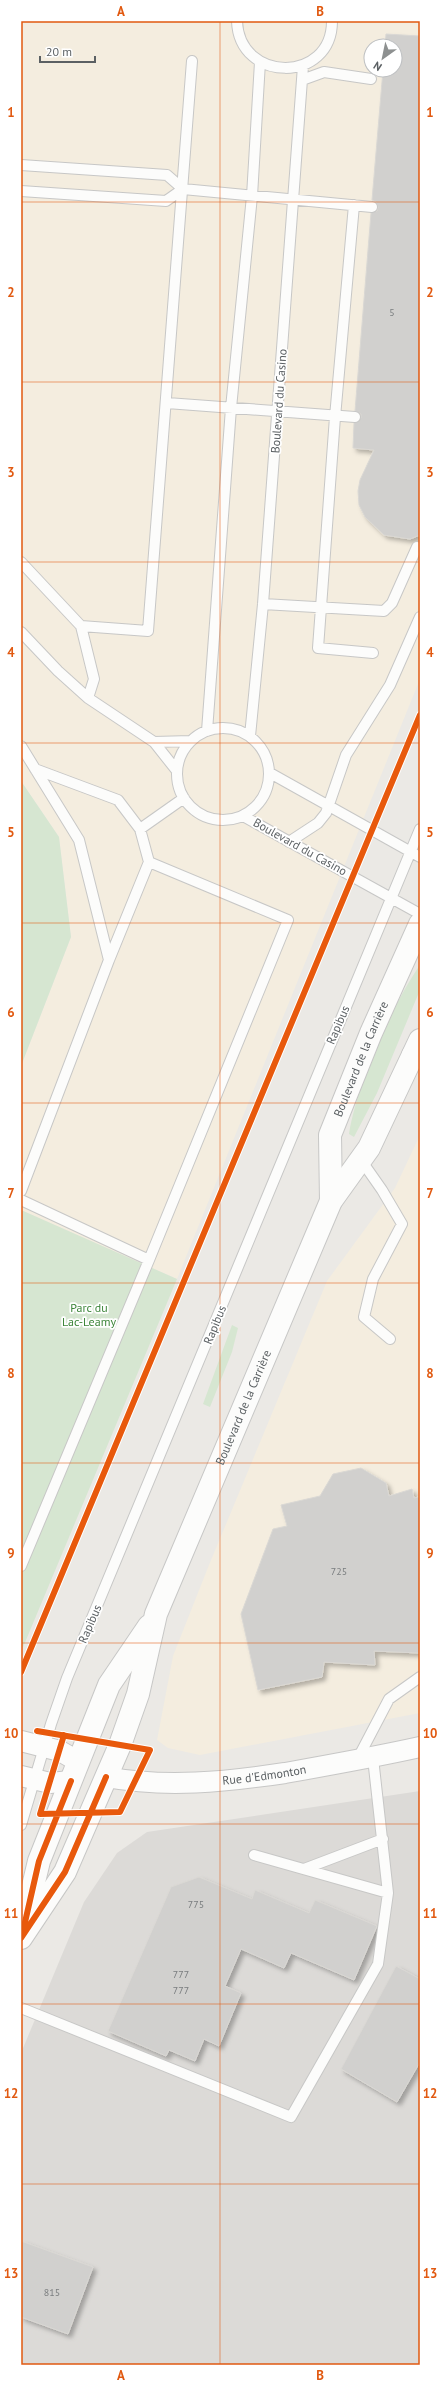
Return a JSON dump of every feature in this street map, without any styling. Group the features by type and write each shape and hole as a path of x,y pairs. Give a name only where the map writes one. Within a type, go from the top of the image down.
{"street":[{"name":"Boulevard de la Carrière","path":"331,1201 330,1135 372,1033 420,924"},
{"name":"Boulevard de la Carrière","path":"21,1938 64,1872 120,1745 138,1694 156,1614 331,1201 369,1148 418,1048"},
{"name":"Boulevard de la Carrière","path":"21,1938 39,1861 109,1685 156,1614"},
{"path":"21,1741 60,1751 75,1771"},
{"name":"Rue d'Edmonton","path":"106,1777 153,1783 214,1782 251,1778 365,1759 420,1747"},
{"path":"28,1778 50,1783 75,1771 106,1777"}],"lane":[{"path":"237,21 242,43 251,55 260,62 274,67 287,68 303,66 316,57 325,47 330,36 332,21"},
{"path":"81,626 148,631 192,61"},
{"path":"207,731 231,408 252,196 260,62"},
{"name":"Boulevard du Casino","path":"250,736 263,604 303,66"},
{"path":"302,80 324,72 371,79"},
{"path":"21,164 167,175 183,189 372,207"},
{"path":"21,191 166,201 183,189"},
{"path":"354,205 335,417 318,648 373,654"},
{"path":"166,403 278,411 335,417 355,417"},
{"path":"263,604 376,612 387,609 392,603 416,547"},
{"path":"21,562 81,626 94,679 88,698"},
{"path":"289,842 318,823 329,806 346,755 390,686 420,617"},
{"path":"21,632 58,671 88,698 154,742 177,771"},
{"path":"229,728 250,736 260,746 267,759 270,773 268,786 262,799 254,809 243,816 230,820 216,820 204,816 193,808 184,798 179,785 177,771 184,750 191,741 207,731 229,728"},
{"path":"154,742 191,741"},
{"path":"21,746 79,840 109,960"},
{"path":"21,1191 109,960 149,862 140,829 118,800 35,769"},
{"path":"270,773 420,857"},
{"path":"140,829 184,798"},
{"name":"Boulevard du Casino","path":"243,816 420,914"},
{"name":"Rapibus","path":"21,1825 28,1778 44,1747 67,1678 420,829"},
{"path":"21,1566 149,1260 288,920 149,862"},
{"path":"361,1160 382,1190 402,1224 373,1279 364,1317 390,1339"},
{"path":"21,1200 149,1260"},
{"path":"21,2008 291,2117 378,1964 388,1893 384,1840 365,1759 389,1699 420,1677"},
{"path":"304,1869 384,1840"},
{"path":"254,1855 388,1893"}],"shaded area":[{"path":"21,21 420,21 420,679 177,1279 21,1210 21,1066 71,937 59,837 21,781"},
{"path":"420,1135 420,1713 200,1755 168,1748 157,1740 173,1656 209,1565 327,1281 395,1188"},
{"path":"420,1791 420,2365 21,2365 21,2053 84,1902 117,1853 147,1832"}],"green space":[{"path":"21,781 59,837 71,937 21,1066"},
{"path":"420,965 420,990 377,1093 354,1137 349,1134 359,1092 367,1070 398,1002"},
{"name":"Parc du Lac-Leamy","path":"21,1210 177,1279 21,1652"},
{"path":"232,1325 238,1328 232,1352 210,1407 203,1404"}],"building":[{"path":"386,34 420,36 420,535 410,539 384,535 365,517 359,505 358,491 360,480 374,450 353,448 354,423 361,418 361,414 355,411 371,213 377,211 378,207 376,202 372,200 382,78 403,78 403,38 386,38"},
{"path":"361,1468 386,1483 389,1496 412,1489 414,1498 420,1497 420,1653 374,1651 375,1665 324,1662 322,1677 258,1690 241,1614 273,1529 287,1526 281,1505 320,1496 333,1474"},
{"path":"199,1877 252,1899 255,1890 309,1913 315,1900 377,1926 354,1980 291,1953 284,1968 241,1949 225,1986 241,1993 219,2046 204,2039 195,2061 169,2050 166,2056 108,2031 171,1887"},
{"path":"396,1966 420,1979 420,2062 397,2102 341,2069"},
{"path":"21,2241 93,2267 68,2334 21,2317"}],"cycle path":[{"path":"21,1672 420,715"},
{"path":"37,1731 150,1750 120,1812 40,1814 64,1735"},
{"path":"21,1938 65,1872 106,1777"},
{"path":"23,1931 39,1861 71,1781"}]}
